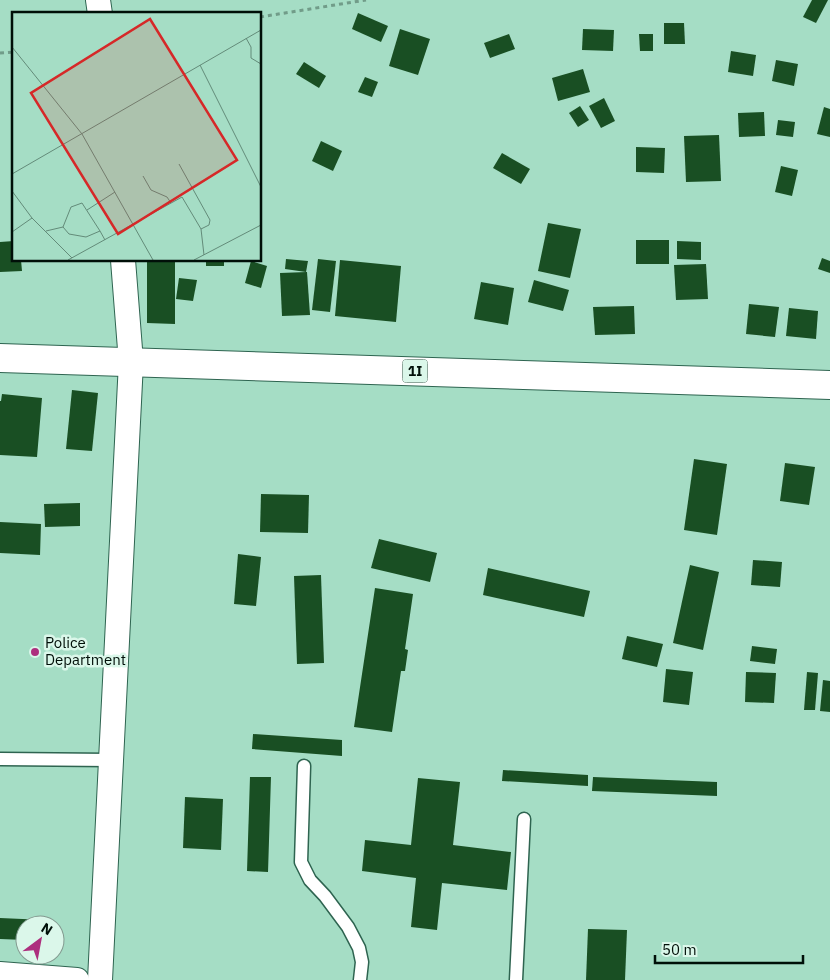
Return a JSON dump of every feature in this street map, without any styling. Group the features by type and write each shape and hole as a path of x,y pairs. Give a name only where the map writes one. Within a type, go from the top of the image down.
{"highway":[{"name":"1I","path":"0,358 830,385"}],"street":[{"path":"100,980 131,362 123,261"},
{"path":"0,974 77,980"}],"lane":[{"path":"0,759 111,760"},
{"path":"304,766 301,862 310,880 325,896 348,927 359,948 362,962 360,980"},
{"path":"516,980 524,819"}],"path":[{"path":"261,17 366,0"}],"building":[{"path":"812,0 828,0 816,23 803,17"},
{"path":"358,13 388,26 381,42 352,29"},
{"path":"664,23 684,23 685,44 664,44"},
{"path":"400,29 430,39 418,75 389,66"},
{"path":"583,29 614,30 613,51 582,50"},
{"path":"509,34 515,49 490,58 484,43"},
{"path":"639,34 653,34 653,51 640,51"},
{"path":"731,51 756,55 753,76 728,72"},
{"path":"776,60 798,64 794,86 772,81"},
{"path":"304,62 326,76 319,88 296,74"},
{"path":"583,69 590,92 558,101 552,78"},
{"path":"365,77 378,82 372,97 358,92"},
{"path":"604,98 615,121 601,128 589,106"},
{"path":"580,106 589,120 578,127 569,113"},
{"path":"824,107 830,109 830,137 817,134"},
{"path":"764,112 765,136 739,137 738,113"},
{"path":"778,120 795,122 793,137 776,135"},
{"path":"719,135 721,181 686,182 684,136"},
{"path":"321,141 342,151 333,171 312,161"},
{"path":"636,147 665,148 664,173 636,172"},
{"path":"502,153 530,169 521,184 493,168"},
{"path":"781,166 798,170 792,196 775,192"},
{"path":"548,223 581,229 570,278 538,271"},
{"path":"636,240 669,240 669,264 636,264"},
{"path":"12,241 12,261 21,261 22,271 0,272 0,242"},
{"path":"677,241 701,242 701,260 677,259"},
{"path":"822,258 830,261 830,273 818,269"},
{"path":"286,259 308,261 306,272 285,269"},
{"path":"318,259 336,261 330,312 312,310"},
{"path":"340,260 401,266 396,322 335,316"},
{"path":"147,261 175,261 175,324 147,323"},
{"path":"206,261 224,261 224,266 206,266"},
{"path":"251,261 267,266 261,288 245,283"},
{"path":"706,264 708,299 676,300 674,265"},
{"path":"307,272 310,315 282,316 280,273"},
{"path":"179,278 197,280 193,301 176,299"},
{"path":"534,280 569,290 563,311 528,302"},
{"path":"481,282 514,288 508,325 474,319"},
{"path":"749,304 779,307 775,337 746,334"},
{"path":"634,306 635,334 595,335 593,307"},
{"path":"789,308 818,311 816,339 786,336"},
{"path":"72,390 98,393 92,451 66,449"},
{"path":"2,394 42,398 37,457 0,455 0,401"},
{"path":"694,459 727,464 717,535 684,530"},
{"path":"785,463 815,467 809,505 780,501"},
{"path":"261,494 309,495 308,533 260,532"},
{"path":"80,503 80,526 45,527 44,504"},
{"path":"0,522 41,524 40,555 0,553"},
{"path":"379,539 437,553 430,582 371,568"},
{"path":"238,554 261,557 256,606 234,604"},
{"path":"753,560 782,562 780,587 751,585"},
{"path":"690,565 719,572 703,650 673,643"},
{"path":"488,568 590,591 584,617 483,595"},
{"path":"321,575 324,663 297,664 294,576"},
{"path":"375,588 413,594 405,649 408,650 405,671 401,671 392,732 354,727"},
{"path":"627,636 663,644 657,667 622,659"},
{"path":"752,646 777,649 775,664 750,661"},
{"path":"666,669 693,672 689,705 663,702"},
{"path":"746,672 776,673 774,703 745,702"},
{"path":"807,672 818,673 815,710 804,710"},
{"path":"823,680 830,681 830,712 820,711"},
{"path":"253,734 342,740 342,756 252,749"},
{"path":"503,770 588,775 588,786 502,781"},
{"path":"250,777 271,777 268,872 247,871"},
{"path":"593,777 717,782 717,796 592,791"},
{"path":"418,778 460,782 453,845 511,852 507,890 442,883 437,930 411,927 416,878 362,871 365,840 411,845"},
{"path":"185,797 223,799 221,850 183,848"},
{"path":"0,918 15,919 15,940 0,939"},
{"path":"588,929 627,930 625,980 586,980"}],"place":[{"name":"Police Department","path":"35,652"}]}
